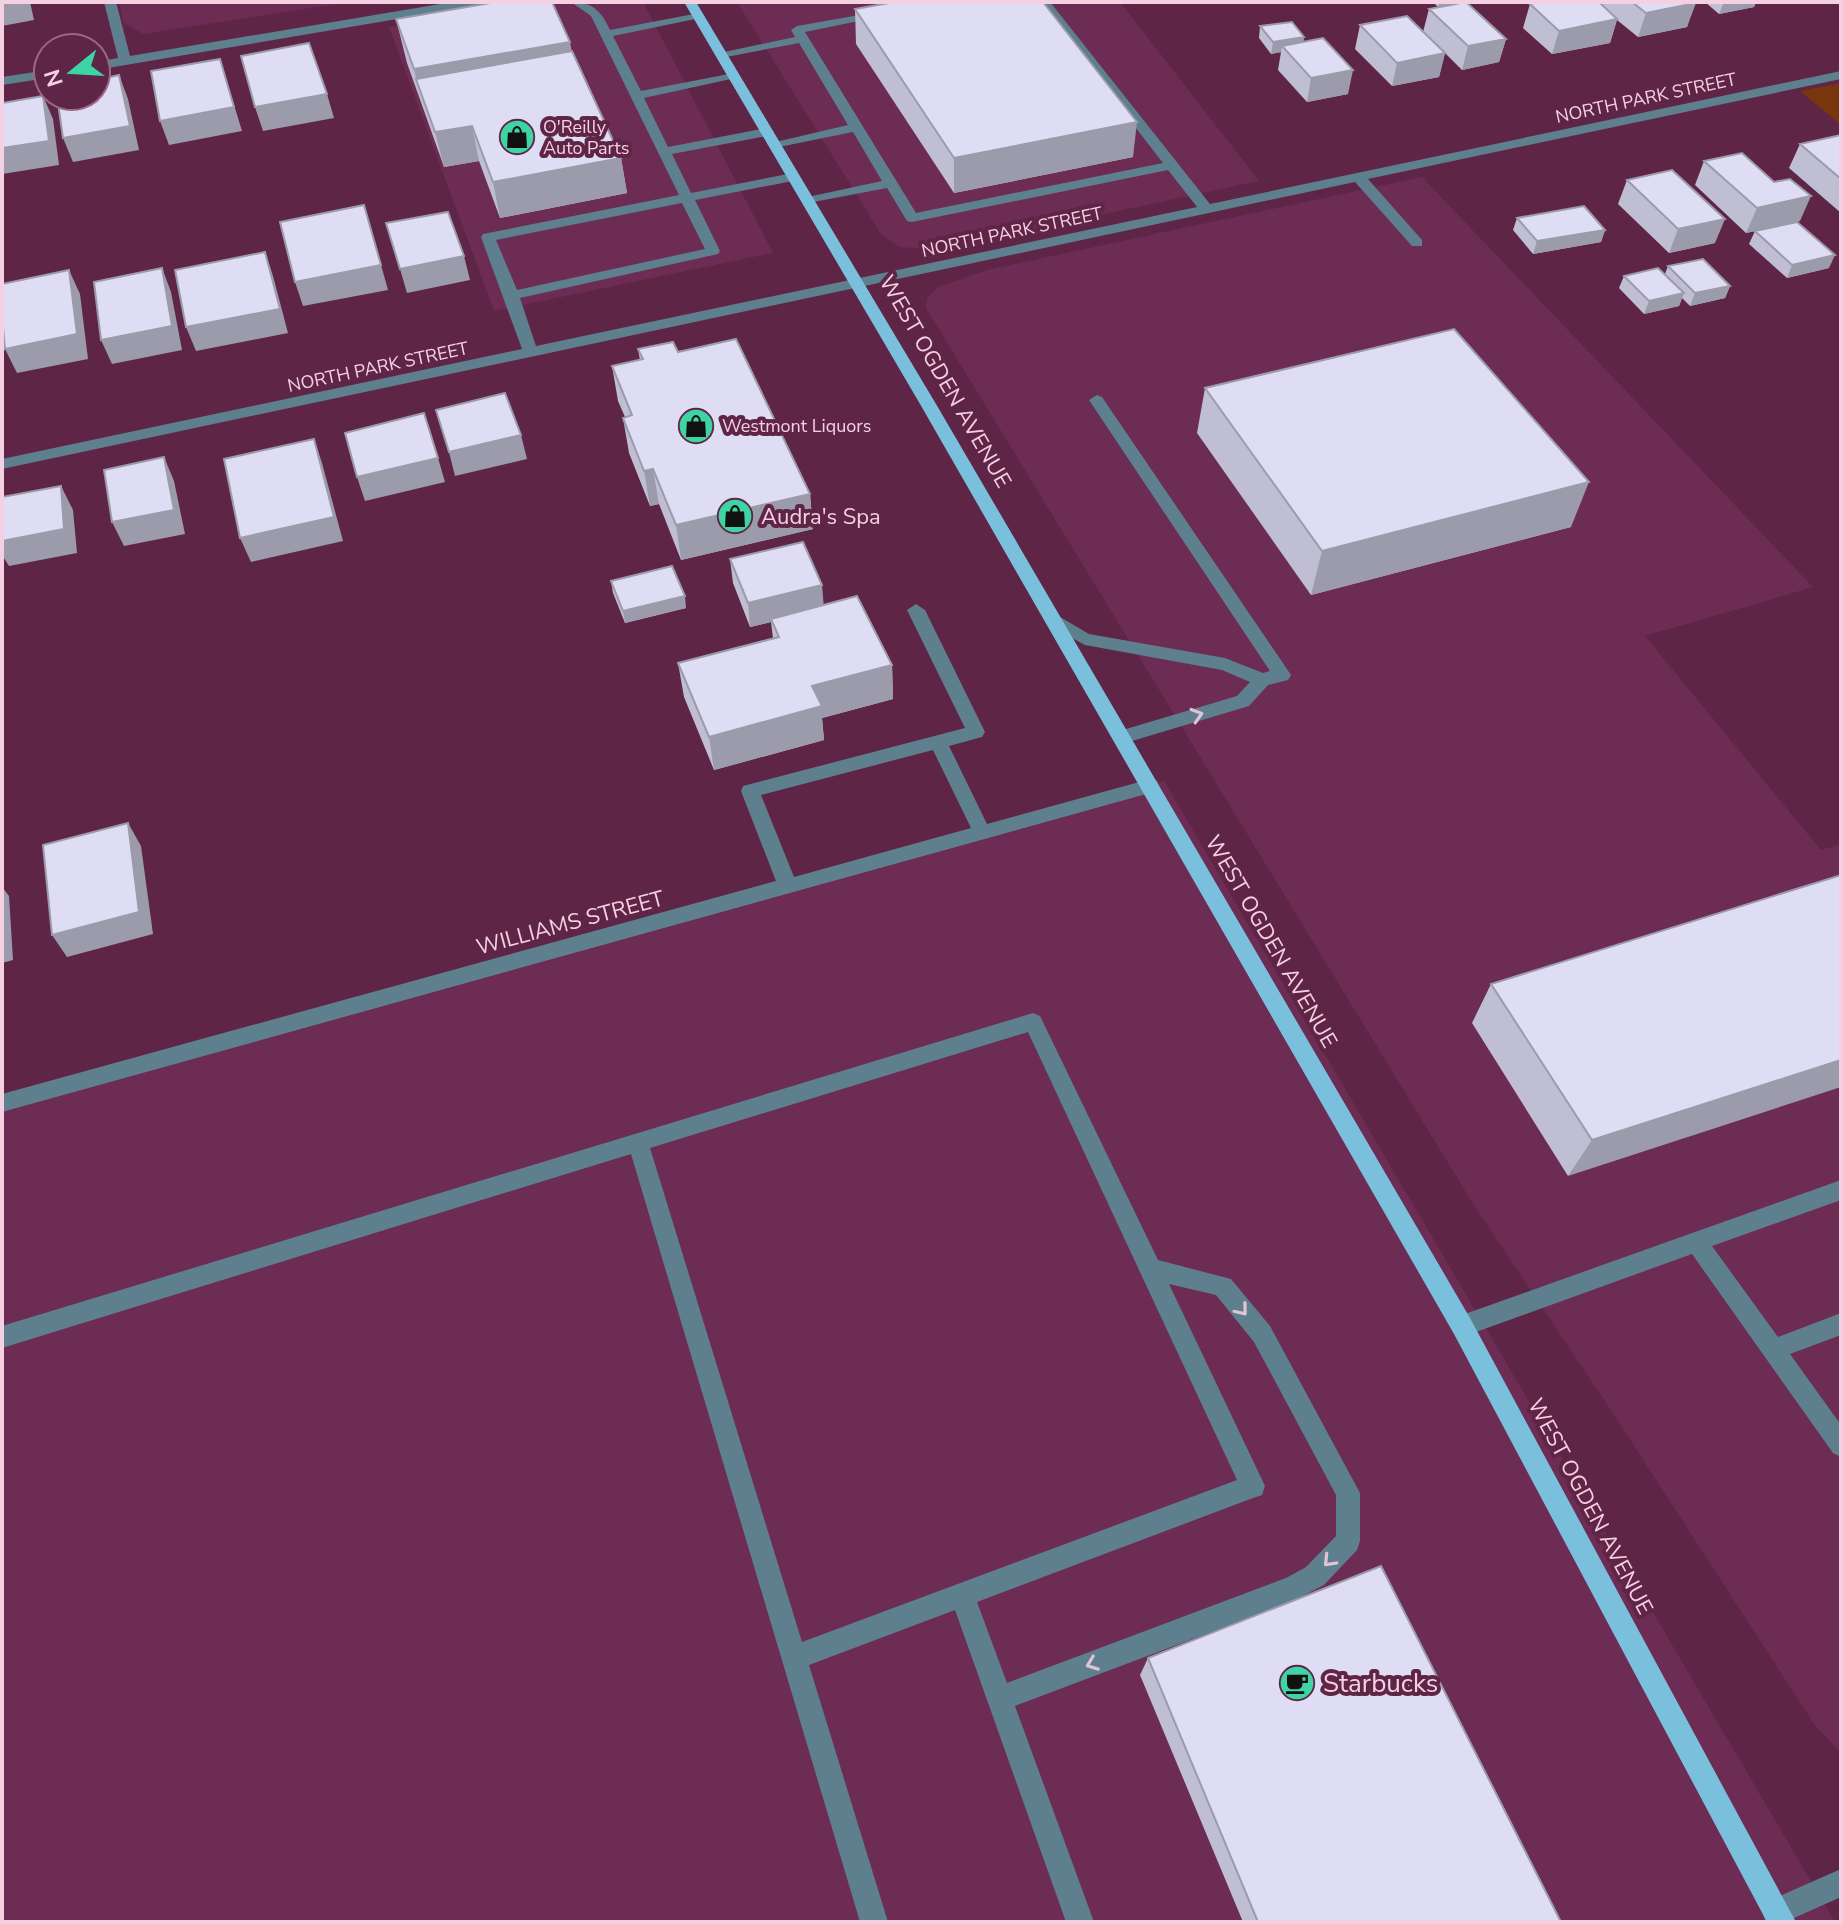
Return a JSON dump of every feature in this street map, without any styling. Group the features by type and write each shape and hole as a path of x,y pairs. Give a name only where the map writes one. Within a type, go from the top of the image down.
{"main road":[{"name":"WEST OGDEN AVENUE","path":"695,9 1122,737 1462,1326 1779,1917"}],"street":[{"path":"110,2 125,61"},
{"path":"112,63 422,6 474,2"},
{"path":"512,295 713,251 596,14 577,2"},
{"path":"1044,2 1207,210"},
{"path":"606,34 695,9"},
{"path":"891,13 797,30 912,218 1172,165"},
{"path":"721,54 803,39"},
{"name":"NORTH PARK STREET","path":"2,464 1841,75"},
{"path":"2,81 32,76"},
{"path":"636,96 734,77"},
{"path":"664,152 856,127"},
{"path":"531,353 488,237 793,177"},
{"path":"1358,177 1417,243"},
{"path":"808,201 890,183"},
{"path":"1097,400 1282,675 1262,680 1243,701 1122,737"},
{"path":"788,886 750,791 976,732 916,610"},
{"path":"1054,621 1085,639 1225,664 1262,680"},
{"path":"938,742 982,832"},
{"name":"WILLIAMS STREET","path":"2,1103 1150,786"},
{"path":"2,1337 1033,1022 1253,1486 794,1658"},
{"path":"638,1143 874,1922"},
{"path":"1462,1326 1841,1190"},
{"path":"1697,1243 1841,1445"},
{"path":"1000,1699 1293,1588 1315,1576 1348,1541 1348,1493 1262,1334 1223,1286 1150,1269"},
{"path":"1775,1349 1841,1324"},
{"path":"962,1594 1080,1922"},
{"path":"1779,1917 1841,1883"}],"shaded area":[{"path":"119,2 350,2 143,34 123,22"},
{"path":"533,2 643,2 773,253 494,311 389,27"},
{"path":"737,2 1120,2 1259,181 936,250 900,247 881,234"},
{"path":"1841,83 1841,125 1800,91"},
{"path":"1422,177 1813,587 1645,636 1821,850 1841,844 1841,1753 1814,1724 1475,1207 926,308 927,298 938,287 987,270"},
{"path":"1164,781 1835,1922 2,1922 2,1103"}],"building":[{"path":"496,2 552,2 570,42 414,69 396,19"},
{"path":"895,2 1043,2 1137,122 954,158 855,9"},
{"path":"1466,2 1506,39 1468,46 1429,9"},
{"path":"1599,2 1617,19 1559,31 1530,4"},
{"path":"1632,2 1694,2 1696,3 1646,13"},
{"path":"1407,16 1445,53 1397,63 1360,25"},
{"path":"1292,22 1304,37 1273,42 1260,26"},
{"path":"1323,38 1353,70 1311,78 1282,46"},
{"path":"309,43 327,94 255,107 241,56"},
{"name":"O'Reilly Auto Parts","path":"572,51 621,158 493,182 472,126 435,132 416,79"},
{"path":"220,59 234,107 160,121 151,71"},
{"path":"119,75 130,126 63,138 59,112 112,112 112,77"},
{"path":"32,98 32,112 45,112 49,141 2,148 2,103"},
{"path":"1841,135 1841,179 1800,144"},
{"path":"1742,153 1774,182 1790,179 1811,196 1757,208 1704,161"},
{"path":"1672,170 1725,219 1678,229 1627,180"},
{"path":"364,205 381,265 295,282 280,222"},
{"path":"1584,206 1605,230 1537,241 1517,218"},
{"path":"448,212 464,256 400,269 386,223"},
{"path":"1797,222 1835,255 1792,265 1755,231"},
{"path":"265,252 280,309 186,327 175,270"},
{"path":"1703,259 1730,286 1695,293 1668,266"},
{"path":"162,268 172,326 101,340 94,282"},
{"path":"1658,268 1684,293 1649,301 1624,276"},
{"path":"69,270 77,334 5,349 2,284"},
{"path":"1454,329 1589,482 1322,551 1205,388"},
{"path":"736,339 810,494 676,525 653,469 644,471 623,418 632,415 612,366 643,359 638,349 673,342 678,352"},
{"path":"505,393 521,435 449,452 436,410"},
{"path":"424,413 438,458 357,477 345,433"},
{"path":"314,439 334,517 240,538 224,459"},
{"path":"164,457 174,510 112,522 104,470"},
{"path":"61,486 64,529 2,541 2,497"},
{"path":"803,542 822,585 748,603 730,559"},
{"path":"672,566 685,596 623,611 611,581"},
{"path":"857,596 892,665 812,686 822,706 709,737 678,663 779,637 771,619"},
{"path":"128,823 139,912 52,935 43,845"},
{"path":"1841,875 1841,1060 1592,1140 1491,984"},
{"path":"1381,1566 1561,1922 1258,1922 1148,1658"}],"place":[{"name":"O'Reilly Auto Parts","path":"517,137"},
{"name":"Westmont Liquors","path":"696,426"},
{"name":"Audra's Spa","path":"735,516"},
{"name":"Starbucks","path":"1297,1683"}]}
